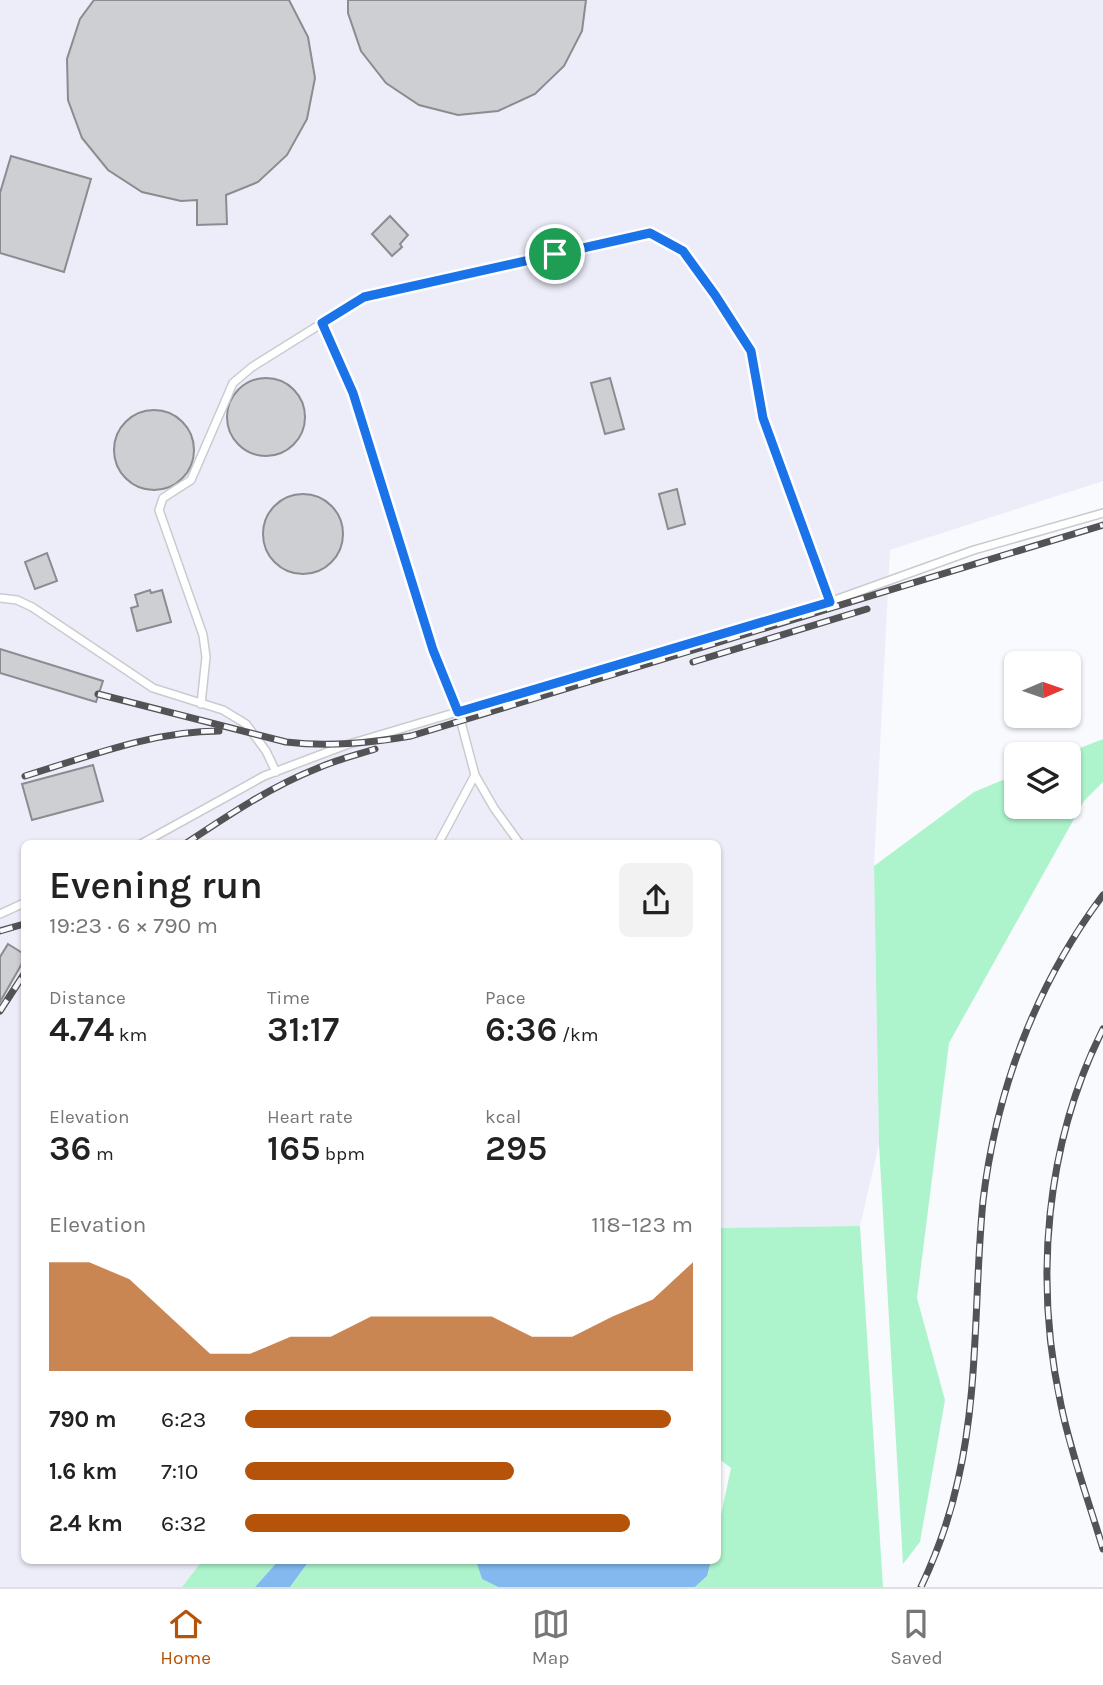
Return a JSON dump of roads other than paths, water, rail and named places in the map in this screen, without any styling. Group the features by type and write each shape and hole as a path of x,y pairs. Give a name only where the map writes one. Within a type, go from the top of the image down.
{"lane":[{"path":"201,704 206,657 202,635 159,510 163,498 191,480 233,383 252,367 364,297 650,233 683,251 751,351 763,418 830,602"},
{"path":"322,323 353,393 433,650 458,712 475,775 517,840"},
{"path":"148,840 264,776 346,745 830,602 974,550 1103,513"},
{"path":"0,598 17,600 32,607 153,688 223,710 246,724 266,751 276,772"},
{"path":"440,840 475,775"},
{"path":"0,914 21,905"}],"water":[{"path":"275,1564 307,1564 290,1587 255,1587"},
{"path":"477,1564 710,1564 707,1576 695,1587 498,1587 482,1579"}],"railway":[{"path":"98,694 286,742 349,744 411,736 1103,525"},
{"path":"693,662 867,609"},
{"path":"25,776 145,740 219,731"},
{"path":"191,840 283,784 325,765 375,749"},
{"path":"921,1587 947,1521 965,1446 973,1376 983,1201 998,1119 1009,1079 1039,1002 1079,929 1103,895"},
{"path":"0,931 21,925"},
{"path":"0,1011 21,979"},
{"path":"1103,1029 1083,1073 1068,1119 1057,1166 1047,1262 1048,1310 1061,1405 1103,1549"}]}
